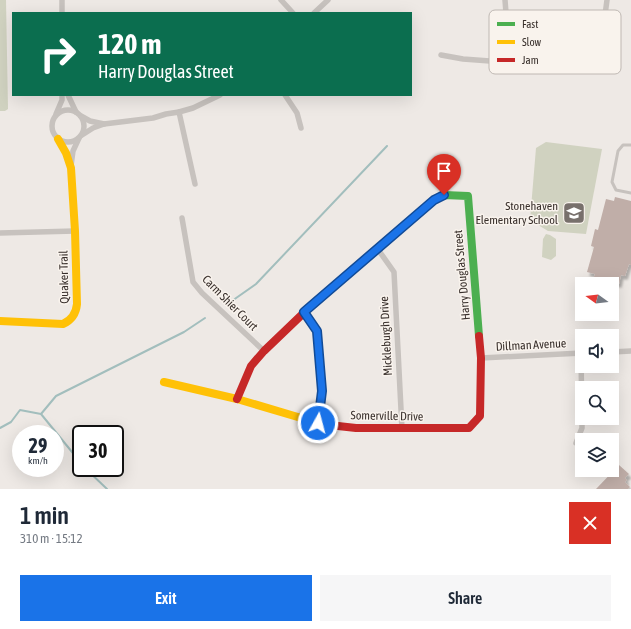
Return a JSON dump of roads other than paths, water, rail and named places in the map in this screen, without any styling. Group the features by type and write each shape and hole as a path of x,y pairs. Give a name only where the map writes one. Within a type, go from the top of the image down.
{"street":[{"path":"62,0 62,12"},
{"path":"281,0 292,12"},
{"path":"315,12 328,0"},
{"path":"505,0 506,10"},
{"path":"606,10 607,0"},
{"path":"441,54 463,59 489,60"},
{"path":"56,116 62,96"},
{"path":"69,96 84,124 80,137"},
{"path":"104,124 90,121 78,114 66,110 60,112 52,121 53,133 58,139 68,142 74,141 93,128 104,124 153,118 179,112 193,108 218,96"},
{"path":"287,96 297,113 301,128"},
{"path":"179,112 195,184"},
{"name":"Quaker Trail","path":"70,168 73,151 80,137"},
{"name":"Quaker Trail","path":"0,321 63,324 68,322 76,314 75,231 70,168 66,153 58,139"},
{"name":"Harry Douglas Street","path":"237,399 251,366 264,351 304,312 377,248 434,200 444,195 468,196 481,358"},
{"name":"Carm Shier Court","path":"182,218 193,282 202,293 264,351"},
{"path":"0,233 75,231"},
{"name":"Mickleburgh Drive","path":"377,248 394,272 402,429"},
{"path":"304,312 317,331 322,391 318,423"},
{"path":"619,352 631,351"},
{"name":"Dillman Avenue","path":"481,358 575,353"},
{"name":"Somerville Drive","path":"164,382 237,399 318,423 356,428 469,428 480,416 481,358"},
{"path":"580,433 582,428 581,373"}],"lane":[{"path":"631,145 622,145 618,151 612,182 616,190 631,193"}],"waterway":[{"path":"229,303 256,284 387,146"},
{"path":"41,414 56,396 184,332 205,318"},
{"path":"0,428 11,422 20,410 41,414 72,452"},
{"path":"94,477 107,489"}],"place":[{"name":"Stonehaven Elementary School","path":"574,213"}]}
